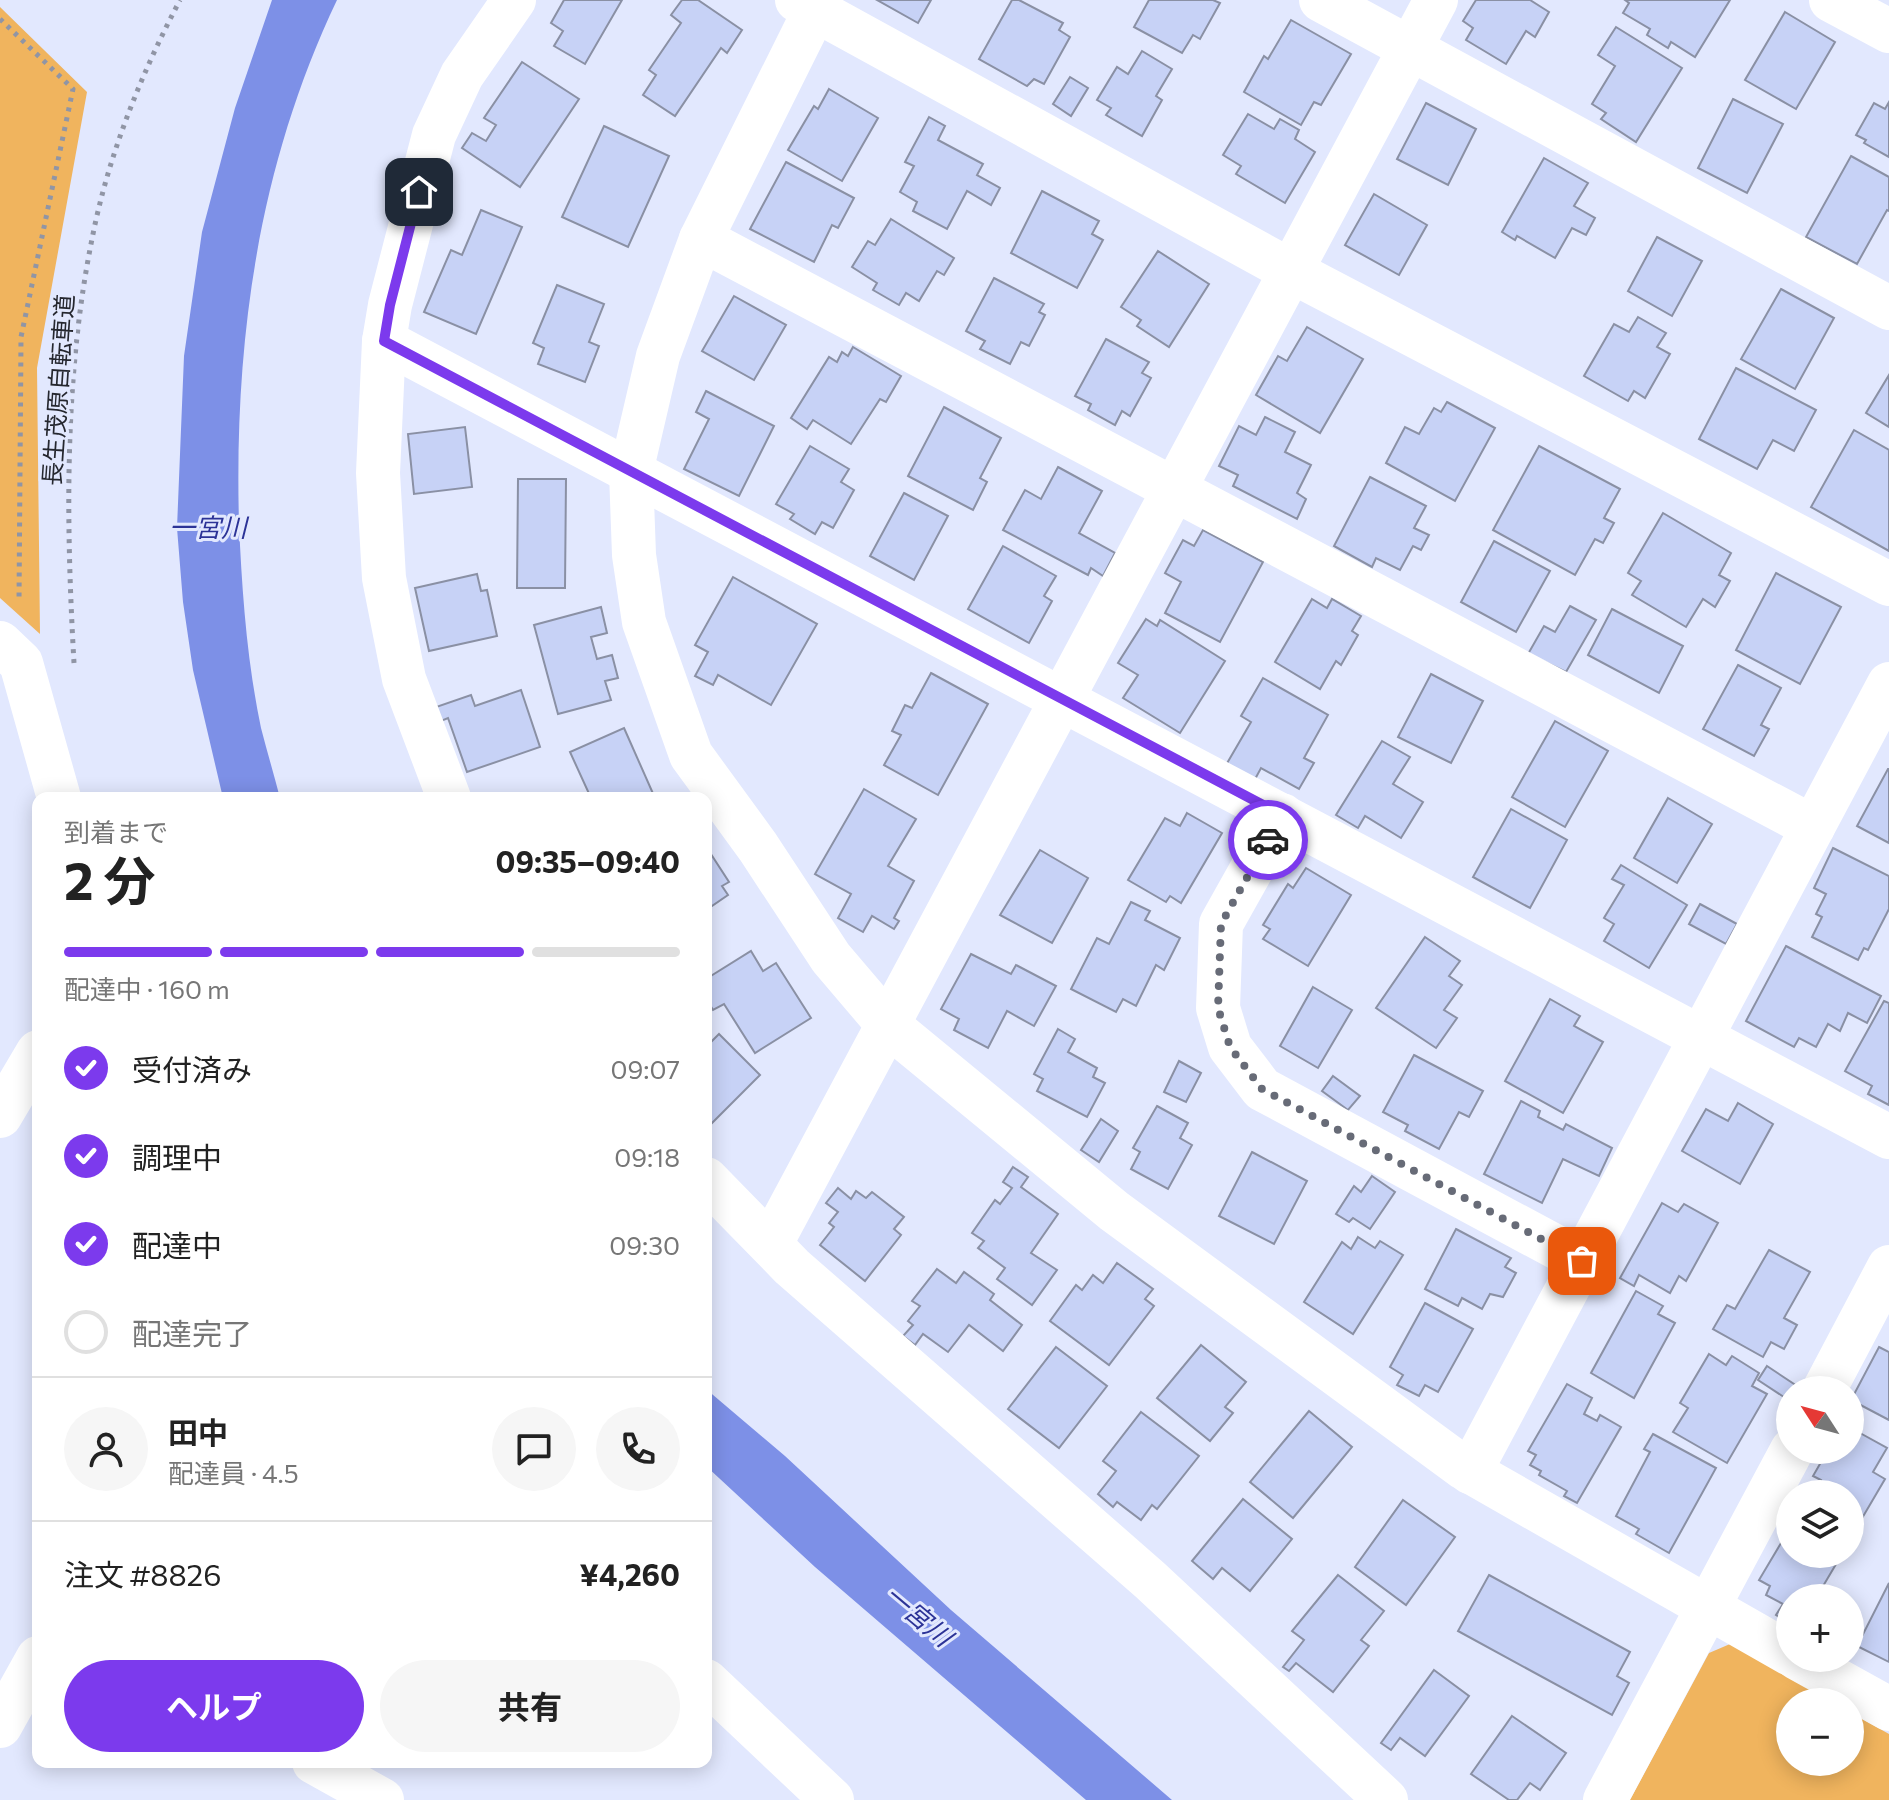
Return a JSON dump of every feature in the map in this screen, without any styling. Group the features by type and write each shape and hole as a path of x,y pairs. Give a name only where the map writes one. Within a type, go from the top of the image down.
{"street":[{"path":"447,792 404,679 384,578 378,473 384,341 390,305 434,135 462,75 514,0"},
{"path":"1321,0 1889,308"},
{"path":"771,1243 1436,0"},
{"path":"1831,0 1889,31"},
{"path":"1776,1646 1470,1472 1114,1211 888,1025 831,958 758,847 691,755 644,622 634,555 631,472 658,356 701,239 811,4 1291,271 1889,584"},
{"path":"701,239 1813,827"},
{"path":"384,341 1889,1137"},
{"path":"7,652 57,792"},
{"path":"1470,1472 1889,684"},
{"path":"1282,815 1221,924 1218,1008 1230,1047 1262,1089 1582,1261"},
{"path":"0,1116 32,1062"},
{"path":"712,1185 792,1267 1150,1580 1386,1800"},
{"path":"1831,1376 1889,1267"},
{"path":"1605,1800 1785,1464"},
{"path":"0,1726 32,1669"},
{"path":"1822,1672 1889,1709"},
{"path":"712,1687 832,1800"},
{"path":"325,1768 382,1800"}],"path":[{"name":"長生茂原自転車道","path":"74,667 68,556 70,450 76,346 92,238 120,138 163,33 180,0"},
{"path":"0,19 73,89 21,337 18,594 7,652"}],"shaded area":[{"path":"0,7 87,92 37,368 40,634 0,598"},
{"path":"1730,1644 1807,1688 1776,1688 1776,1776 1864,1776 1864,1720 1889,1734 1889,1800 1630,1800 1709,1653"}],"water":[{"name":"一宮川","path":"272,0 337,0 310,63 270,190 256,256 241,388 239,524 246,626 261,728 278,792 222,792 193,670 177,528 184,356 202,232 235,108"},
{"name":"一宮川","path":"712,1394 785,1456 951,1610 1172,1800 1086,1800 815,1567 712,1472"}],"building":[{"path":"564,0 622,0 585,64 554,46 563,31 551,23"},
{"path":"682,0 698,0 742,30 727,53 721,48 675,116 643,95 656,75 649,70 681,23 671,15"},
{"path":"877,0 931,0 918,23"},
{"path":"1012,0 1019,0 1063,23 1059,30 1070,37 1044,84 1034,79 1027,86 979,59"},
{"path":"1149,0 1213,0 1220,3 1200,39 1193,35 1182,53 1134,27"},
{"path":"1476,0 1530,0 1549,12 1535,37 1526,31 1506,64 1466,40 1473,28 1463,21"},
{"path":"1625,0 1730,0 1695,57 1671,42 1668,48 1647,35 1650,29 1623,13 1629,3"},
{"path":"1785,12 1835,42 1796,109 1745,80"},
{"path":"1291,20 1351,54 1321,105 1314,102 1301,125 1244,92 1264,56 1268,59"},
{"path":"1616,27 1682,68 1636,142 1601,119 1606,113 1592,104 1615,66 1598,55"},
{"path":"1142,51 1172,69 1156,96 1162,100 1142,136 1106,115 1111,108 1097,100 1117,67 1128,74"},
{"path":"522,62 579,99 520,187 462,148 472,133 486,141 496,125 484,118"},
{"path":"1070,77 1088,88 1071,116 1053,104"},
{"path":"829,89 878,118 842,181 788,150 814,106 818,109"},
{"path":"1733,99 1783,124 1747,193 1698,168"},
{"path":"1889,102 1889,157 1856,135 1874,103 1885,109"},
{"path":"1426,103 1476,129 1448,185 1397,159"},
{"path":"1248,114 1274,129 1280,119 1299,130 1295,139 1315,152 1285,203 1236,174 1241,166 1223,155"},
{"path":"929,117 945,126 938,140 983,164 977,175 1000,188 991,205 967,191 947,229 913,211 917,202 900,192 914,166 905,162"},
{"path":"604,126 669,156 628,247 562,217"},
{"path":"1851,156 1889,177 1889,211 1857,264 1806,237"},
{"path":"1544,158 1588,183 1574,206 1595,218 1586,235 1572,228 1555,258 1517,236 1515,240 1502,232"},
{"path":"786,162 854,198 838,228 832,225 814,262 750,229"},
{"path":"1042,191 1099,221 1092,234 1103,240 1077,288 1011,253"},
{"path":"1374,194 1427,225 1399,275 1345,245"},
{"path":"481,210 522,227 476,334 424,312 451,250 462,255"},
{"path":"891,219 954,258 944,275 937,271 919,301 906,293 899,305 873,290 877,283 852,267 868,241 875,245"},
{"path":"1657,237 1702,261 1672,316 1628,291"},
{"path":"1158,251 1209,284 1169,347 1137,326 1141,320 1121,307"},
{"path":"994,278 1044,304 1039,312 1045,315 1029,346 1021,342 1010,364 980,349 985,341 966,331"},
{"path":"557,285 604,304 589,342 599,346 585,382 538,364 544,348 533,343"},
{"path":"1781,289 1834,318 1795,389 1741,359"},
{"path":"734,296 786,325 754,380 702,351"},
{"path":"1638,317 1666,333 1657,347 1670,354 1645,398 1634,391 1628,401 1584,376 1614,324 1629,332"},
{"path":"1307,327 1363,359 1320,433 1256,395 1278,356 1287,361"},
{"path":"1106,339 1149,362 1142,373 1151,378 1130,416 1122,411 1115,425 1088,410 1091,404 1075,396"},
{"path":"853,347 901,376 886,402 880,399 851,444 813,420 807,429 791,418 829,357 837,362 842,352 848,356"},
{"path":"1736,368 1816,410 1794,451 1773,440 1757,469 1699,439"},
{"path":"1889,375 1889,427 1866,413"},
{"path":"706,391 774,426 739,496 684,469 709,419 696,412"},
{"path":"1447,402 1495,428 1455,501 1386,463 1405,427 1419,434 1434,408 1441,412"},
{"path":"944,407 1001,438 980,478 987,482 973,510 908,476"},
{"path":"1265,417 1295,432 1285,452 1311,465 1297,493 1306,499 1297,519 1233,486 1238,475 1219,466 1239,426 1256,435"},
{"path":"465,427 472,487 414,494 408,434"},
{"path":"1854,430 1889,450 1889,551 1811,507"},
{"path":"810,446 849,469 841,482 854,490 833,528 822,522 815,534 790,519 794,514 776,504"},
{"path":"1539,446 1620,489 1604,518 1614,523 1603,543 1595,539 1575,575 1493,530"},
{"path":"1058,467 1102,491 1079,533 1115,553 1103,576 1091,568 1088,575 1003,530 1025,490 1041,499"},
{"path":"1370,477 1426,506 1414,528 1429,535 1421,550 1413,546 1400,570 1376,558 1372,567 1334,546"},
{"path":"518,479 566,479 565,588 517,588"},
{"path":"904,493 948,516 914,580 870,556"},
{"path":"1663,513 1731,553 1719,575 1730,581 1715,607 1703,599 1686,627 1632,595 1641,581 1628,573"},
{"path":"1203,530 1263,562 1220,642 1165,613 1181,582 1165,573 1183,540 1194,546"},
{"path":"1494,541 1550,571 1516,632 1461,602"},
{"path":"1003,546 1056,576 1044,596 1052,601 1029,643 968,609"},
{"path":"1776,573 1841,607 1800,684 1736,650"},
{"path":"477,574 481,591 487,590 497,636 429,651 415,588"},
{"path":"733,577 817,624 771,705 718,675 713,685 695,676 708,652 695,645"},
{"path":"1312,599 1327,608 1332,599 1361,616 1352,631 1358,635 1341,665 1336,661 1320,689 1275,662"},
{"path":"1570,606 1596,620 1566,672 1528,654 1544,626 1555,632"},
{"path":"601,607 607,633 591,637 597,659 612,655 618,678 605,681 611,700 558,714 534,625"},
{"path":"1612,609 1683,646 1659,693 1588,655"},
{"path":"1146,619 1157,626 1160,620 1225,661 1180,733 1123,698 1138,675 1118,663"},
{"path":"1738,665 1781,688 1761,725 1769,729 1754,756 1703,729"},
{"path":"931,673 988,704 938,795 884,765 901,735 892,731 905,705 912,708"},
{"path":"1431,674 1483,701 1451,763 1398,737"},
{"path":"1263,678 1328,715 1304,758 1314,763 1299,789 1261,768 1254,781 1226,765 1251,722 1241,716"},
{"path":"521,690 540,747 467,772 448,718 441,721 436,707 471,695 475,706"},
{"path":"1555,721 1608,751 1565,827 1512,797"},
{"path":"624,728 652,792 588,792 570,752"},
{"path":"1382,741 1410,757 1393,784 1423,802 1401,838 1365,816 1358,828 1336,815"},
{"path":"1889,769 1889,843 1857,826"},
{"path":"864,789 916,819 888,866 914,881 894,918 899,921 894,929 872,916 863,932 838,918 851,894 815,874"},
{"path":"1668,798 1712,824 1677,883 1634,858"},
{"path":"1511,809 1567,840 1530,908 1473,877"},
{"path":"1187,813 1222,833 1181,903 1170,896 1166,902 1128,880 1165,818 1180,826"},
{"path":"1833,848 1889,876 1889,909 1868,950 1864,948 1858,960 1812,937 1822,917 1816,914 1826,894 1814,888"},
{"path":"1040,850 1088,878 1052,943 1000,915"},
{"path":"712,856 729,882 722,886 728,895 712,906"},
{"path":"1621,865 1687,905 1649,968 1604,941 1614,924 1604,918 1624,885 1612,879"},
{"path":"1306,868 1351,895 1308,966 1263,939 1270,929 1263,925 1288,884 1293,888"},
{"path":"1131,902 1150,911 1145,920 1180,938 1164,970 1156,965 1136,1006 1123,999 1116,1012 1071,989 1097,938 1109,944"},
{"path":"1700,904 1737,924 1726,944 1689,924"},
{"path":"1425,937 1460,961 1449,976 1462,985 1444,1010 1457,1018 1436,1048 1376,1008"},
{"path":"1786,946 1881,996 1867,1023 1848,1013 1840,1031 1828,1024 1816,1047 1799,1038 1794,1047 1746,1021"},
{"path":"751,951 763,971 776,963 811,1018 755,1053 724,1004 712,1008 712,975"},
{"path":"971,954 1011,974 1016,965 1056,986 1034,1026 1007,1011 988,1048 954,1030 959,1019 941,1009"},
{"path":"1313,987 1352,1010 1318,1068 1280,1046"},
{"path":"1550,999 1580,1016 1574,1026 1603,1042 1563,1113 1505,1081"},
{"path":"1884,1001 1889,1003 1889,1105 1868,1094 1872,1086 1845,1071"},
{"path":"1058,1029 1075,1039 1068,1052 1097,1068 1093,1077 1105,1083 1087,1117 1037,1091 1043,1079 1034,1074"},
{"path":"719,1034 760,1075 712,1123 712,1041"},
{"path":"1414,1055 1483,1091 1469,1117 1459,1112 1439,1149 1405,1131 1408,1125 1383,1112"},
{"path":"1179,1061 1201,1073 1186,1102 1164,1092"},
{"path":"1333,1076 1360,1096 1348,1110 1322,1091"},
{"path":"1521,1101 1540,1111 1538,1117 1563,1130 1566,1124 1612,1148 1599,1176 1563,1159 1542,1203 1484,1174"},
{"path":"1738,1103 1773,1124 1740,1184 1682,1151 1706,1109 1728,1121"},
{"path":"1157,1106 1188,1123 1180,1138 1192,1145 1168,1189 1131,1169 1140,1152 1133,1148"},
{"path":"1101,1119 1118,1131 1099,1162 1081,1150"},
{"path":"1252,1152 1307,1181 1274,1244 1219,1216"},
{"path":"1013,1167 1028,1177 1021,1187 1058,1214 1031,1253 1057,1270 1032,1305 997,1279 1005,1268 978,1248 984,1241 972,1233 995,1200 1000,1204 1012,1188 1003,1182"},
{"path":"1372,1176 1395,1192 1370,1229 1353,1218 1349,1222 1336,1214 1354,1186 1361,1192"},
{"path":"838,1188 851,1199 856,1191 866,1198 872,1192 904,1217 894,1229 901,1235 865,1281 820,1245 834,1227 829,1223 838,1212 826,1203"},
{"path":"1662,1203 1678,1212 1684,1204 1718,1223 1686,1281 1679,1276 1670,1293 1639,1275 1634,1286 1620,1278"},
{"path":"1456,1229 1511,1258 1505,1267 1516,1273 1503,1297 1490,1294 1482,1309 1462,1298 1458,1306 1425,1289"},
{"path":"1358,1237 1375,1248 1380,1241 1403,1255 1353,1334 1304,1302 1342,1242 1351,1249"},
{"path":"1769,1250 1810,1272 1784,1318 1797,1325 1784,1349 1771,1342 1763,1357 1713,1329 1727,1305 1735,1309"},
{"path":"1117,1263 1153,1289 1145,1299 1154,1306 1109,1365 1050,1321 1076,1285 1082,1290 1093,1275 1103,1283"},
{"path":"937,1269 956,1283 964,1272 994,1294 990,1300 1022,1325 1003,1351 969,1325 948,1352 923,1334 915,1345 903,1336 913,1325 908,1321 920,1306 912,1301"},
{"path":"1636,1291 1663,1306 1658,1314 1675,1323 1634,1398 1591,1373"},
{"path":"1425,1303 1473,1329 1438,1392 1425,1385 1419,1396 1397,1385 1403,1375 1390,1367"},
{"path":"1201,1345 1246,1382 1225,1407 1233,1413 1210,1441 1157,1398"},
{"path":"1056,1347 1107,1386 1059,1448 1008,1409"},
{"path":"1879,1347 1889,1352 1889,1420 1864,1407 1864,1376"},
{"path":"1709,1354 1726,1365 1732,1356 1759,1373 1752,1386 1767,1394 1727,1463 1673,1432 1688,1408 1680,1403"},
{"path":"1767,1366 1782,1376 1776,1376 1776,1392 1758,1380"},
{"path":"1567,1384 1592,1398 1584,1414 1597,1421 1600,1415 1621,1427 1577,1503 1564,1496 1567,1491 1539,1475 1541,1471 1530,1465 1536,1455 1528,1451"},
{"path":"1309,1411 1352,1447 1293,1518 1250,1482"},
{"path":"1141,1412 1199,1456 1157,1509 1152,1505 1141,1520 1117,1502 1113,1507 1098,1494 1116,1471 1103,1461"},
{"path":"1653,1434 1716,1468 1669,1553 1636,1534 1639,1529 1616,1516 1650,1452 1644,1449"},
{"path":"1864,1435 1887,1448 1873,1472 1885,1479 1864,1515 1864,1480 1821,1480 1813,1476 1820,1464 1864,1464"},
{"path":"1243,1499 1292,1539 1250,1591 1222,1568 1213,1579 1192,1561"},
{"path":"1403,1500 1455,1537 1406,1605 1355,1567"},
{"path":"1776,1551 1776,1568 1834,1568 1824,1584 1776,1584 1776,1600 1766,1595 1770,1586 1759,1580"},
{"path":"1338,1575 1384,1611 1361,1640 1369,1646 1333,1692 1296,1663 1289,1671 1283,1667 1304,1640 1292,1631"},
{"path":"1489,1575 1630,1652 1617,1676 1629,1683 1612,1715 1458,1631"},
{"path":"1889,1583 1889,1662 1864,1650 1864,1632"},
{"path":"1434,1670 1469,1696 1425,1756 1400,1738 1391,1750 1381,1743"},
{"path":"1512,1716 1566,1753 1540,1790 1530,1783 1517,1800 1509,1800 1471,1774"}],"way so far":[{"path":"1268,840 1221,924 1218,1008 1230,1047 1262,1089 1582,1261"}],"route":[{"path":"419,192 384,341 1282,815 1268,840"}]}
